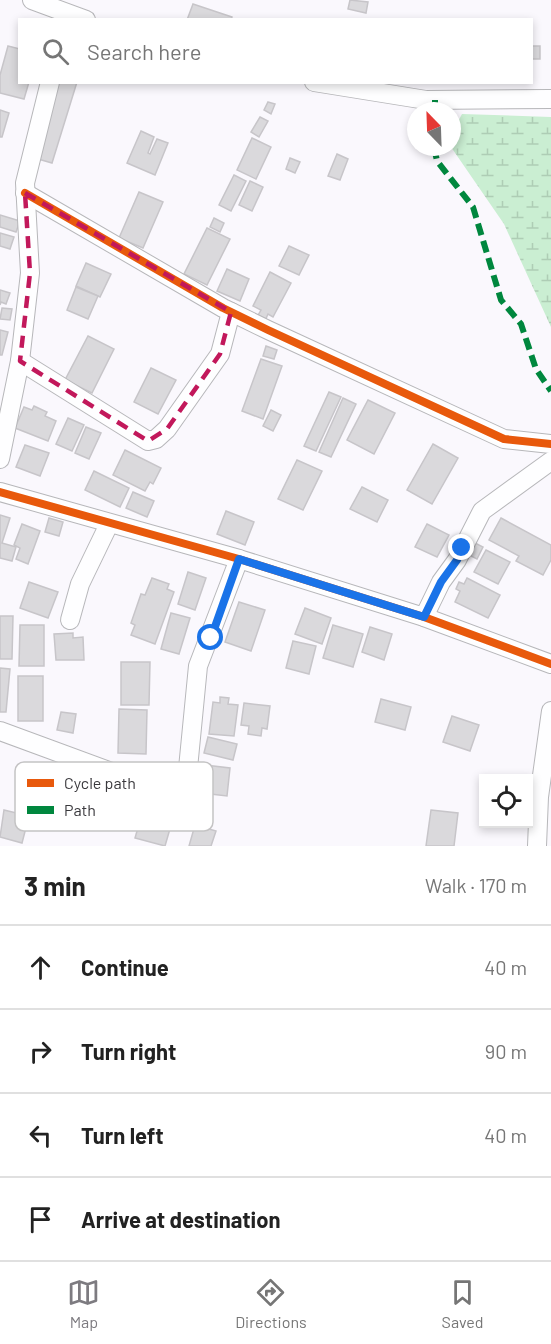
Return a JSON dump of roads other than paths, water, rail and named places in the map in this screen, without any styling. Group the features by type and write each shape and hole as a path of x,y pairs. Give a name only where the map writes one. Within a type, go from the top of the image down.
{"street":[{"path":"32,0 75,18"},
{"path":"0,459 20,362 30,273 25,193 49,84"},
{"path":"326,84 426,100 551,99"},
{"path":"25,193 231,312 504,439 551,444"},
{"path":"20,362 147,441 156,439 167,429 220,354 231,312"},
{"path":"424,617 441,582 457,560 482,511 551,460"},
{"path":"0,492 239,559 424,617 551,664"},
{"path":"70,620 80,584 109,524"},
{"path":"189,762 198,666 239,559"},
{"path":"537,846 539,797 551,711"},
{"path":"0,731 84,762"}]}
